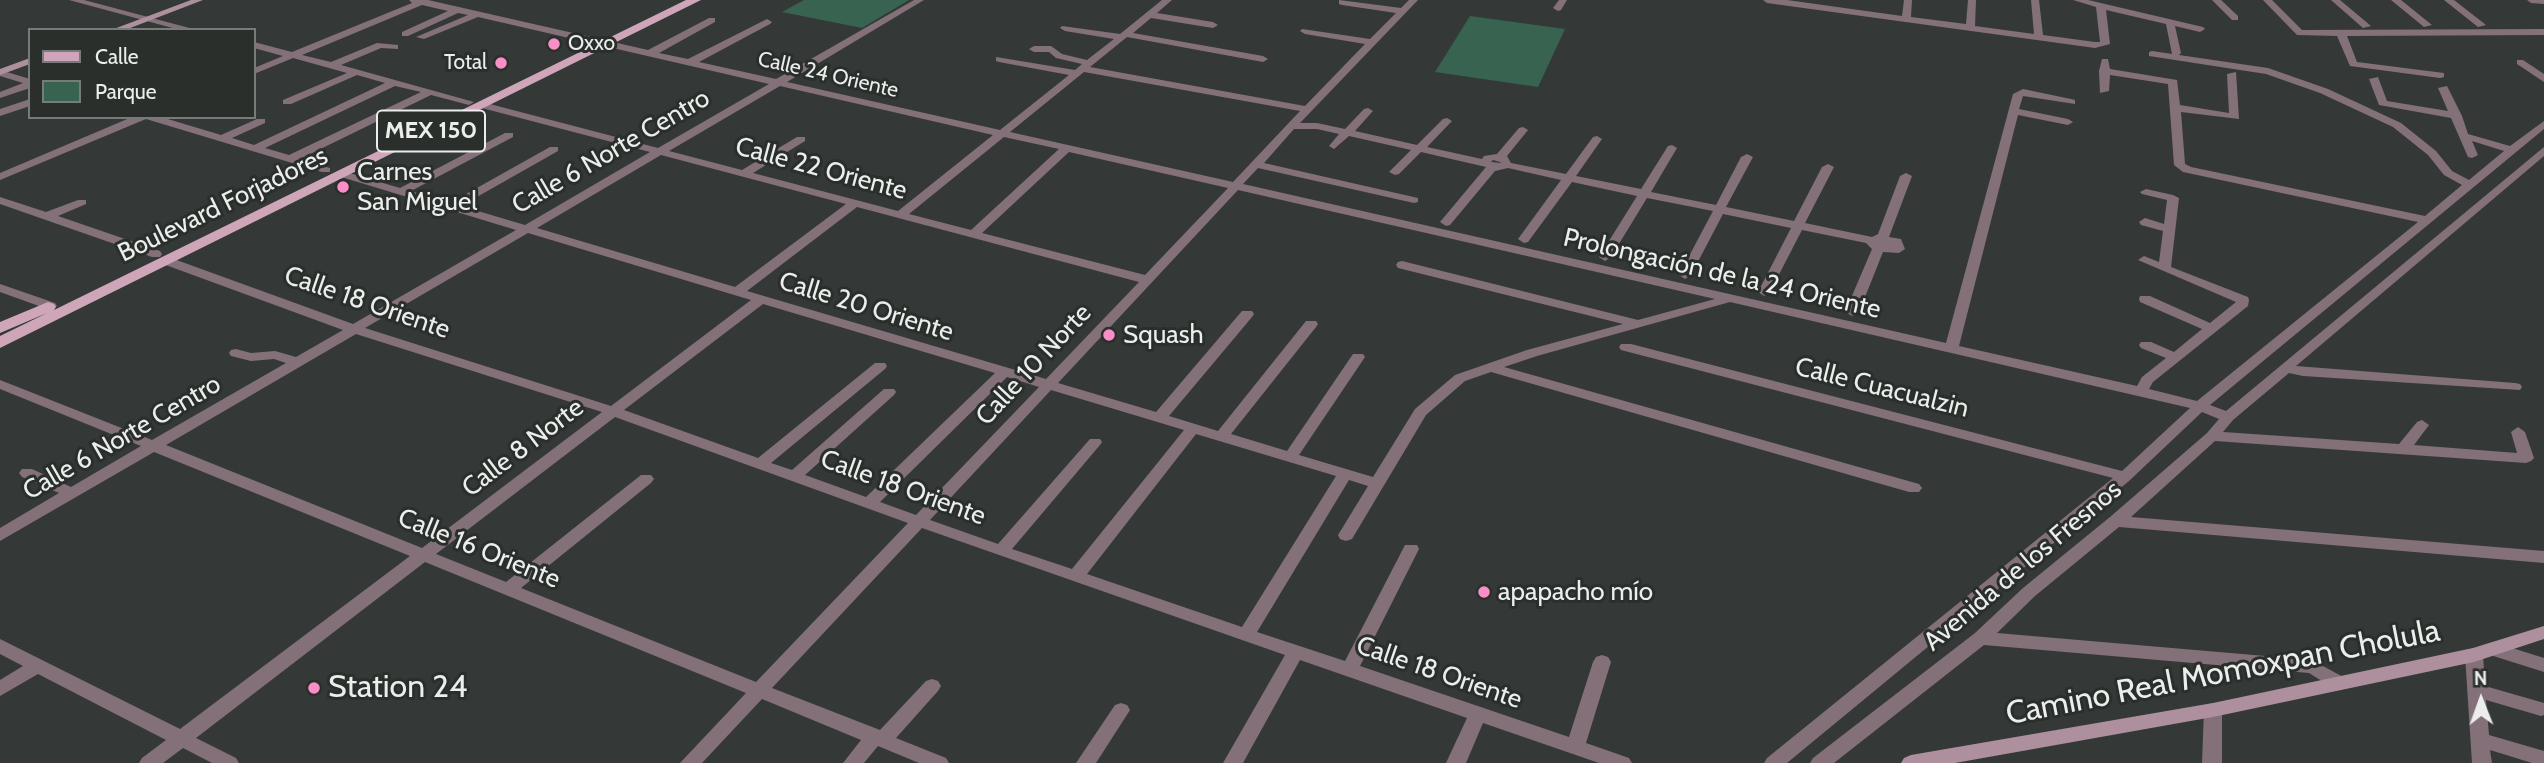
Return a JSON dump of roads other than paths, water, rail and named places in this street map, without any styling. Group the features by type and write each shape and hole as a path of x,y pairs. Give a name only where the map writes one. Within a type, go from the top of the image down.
{"main road":[{"name":"Boulevard Forjadores","path":"0,328 342,174 677,0"},
{"name":"Boulevard Forjadores","path":"598,43 695,0"},
{"name":"Boulevard Forjadores","path":"0,343 326,170 476,104"}],"street":[{"path":"73,0 185,28"},
{"path":"121,28 199,0"},
{"name":"Calle 6 Norte Centro","path":"0,535 920,0"},
{"path":"901,214 1168,0"},
{"name":"Calle 10 Norte","path":"690,763 1305,111 1414,0"},
{"path":"1767,0 1842,5 1906,19 2101,45 2105,44 2101,7"},
{"path":"1906,19 1908,0"},
{"path":"1970,28 1972,0"},
{"path":"2035,0 2039,38"},
{"path":"2077,0 2200,29"},
{"path":"2216,0 2235,18"},
{"path":"2267,0 2300,33 2544,32"},
{"path":"2336,0 2367,26"},
{"path":"2395,0 2427,25"},
{"path":"2448,0 2481,25"},
{"path":"2531,0 2544,1"},
{"path":"256,70 420,1"},
{"name":"Calle 24 Oriente","path":"420,1 1234,188"},
{"path":"1342,2 1402,11"},
{"path":"457,10 402,33 424,38 476,15"},
{"path":"1150,15 1213,25"},
{"path":"649,54 712,20"},
{"path":"689,63 767,22"},
{"path":"2170,24 2176,53"},
{"path":"1065,28 1263,59"},
{"path":"1305,31 1371,42"},
{"path":"2342,33 2353,64 2440,75"},
{"path":"287,102 395,47 380,45 331,66"},
{"name":"Calle 22 Oriente","path":"256,46 1148,280"},
{"path":"1034,49 1051,49 1082,68"},
{"path":"2152,54 2268,71 2324,91 2397,125 2432,153 2448,173 2468,184"},
{"path":"999,59 1082,68 1305,111 1321,122 1349,131"},
{"path":"0,73 28,62"},
{"path":"2520,62 2544,79"},
{"path":"2104,91 2105,66 2173,82 2180,165 2186,170 2430,217"},
{"path":"0,73 28,82"},
{"path":"2177,108 2235,117 2232,74"},
{"path":"2374,79 2383,103 2457,116"},
{"path":"254,149 395,82"},
{"path":"0,95 28,84"},
{"path":"2443,88 2472,155"},
{"path":"290,159 430,92"},
{"path":"1951,349 2018,94 2023,92 2071,102"},
{"path":"0,113 28,103"},
{"path":"1334,146 1368,111"},
{"path":"2014,111 2068,122"},
{"path":"0,177 137,119"},
{"path":"156,119 326,170"},
{"path":"224,139 266,122 255,119"},
{"path":"1395,172 1447,121"},
{"name":"Avenida de los Fresnos","path":"1774,763 2124,478 2200,407 2544,124"},
{"path":"1291,126 1349,131 1878,242"},
{"path":"1446,222 1523,130"},
{"path":"400,192 509,135"},
{"path":"745,173 801,139"},
{"path":"1524,239 1597,139"},
{"path":"2466,139 2509,152"},
{"path":"1605,257 1672,148"},
{"path":"450,206 554,149"},
{"path":"974,233 1066,149"},
{"name":"Avenida de los Fresnos","path":"1820,763 1981,638 2049,575 2116,521 2212,436 2228,417 2544,150"},
{"path":"1685,275 1747,157"},
{"path":"1255,164 1414,200"},
{"path":"1764,292 1828,167"},
{"name":"Calle 20 Oriente","path":"342,174 1377,483"},
{"path":"1852,312 1906,176"},
{"name":"Prolongación de la 24 Oriente","path":"1234,188 2141,391 2200,407"},
{"path":"2146,192 2173,198 2165,267"},
{"name":"Calle 18 Oriente","path":"0,200 355,329 612,411 1001,551 1622,763"},
{"path":"47,216 82,202"},
{"path":"737,292 856,202"},
{"path":"2145,222 2170,229"},
{"path":"2141,391 2147,380 2244,300 2144,260"},
{"path":"1402,265 1637,323"},
{"path":"0,288 50,306"},
{"name":"Calle 8 Norte","path":"149,763 761,299"},
{"path":"1346,535 1420,412 1441,391 1460,378 1637,323 1730,299"},
{"path":"2145,299 2211,328"},
{"path":"1158,418 1247,314"},
{"path":"1222,436 1311,324"},
{"path":"2146,345 2175,357"},
{"name":"Calle Cuacualzin","path":"1626,348 2108,471 2124,478"},
{"path":"236,353 251,357 275,355 297,362"},
{"path":"1290,457 1358,357"},
{"path":"761,464 880,366"},
{"path":"1492,368 1914,488"},
{"path":"2286,368 2304,372 2515,387"},
{"path":"869,503 1004,372"},
{"name":"Calle 16 Oriente","path":"0,384 939,763"},
{"path":"794,477 889,392"},
{"path":"2200,407 2228,417"},
{"path":"2403,449 2422,425"},
{"path":"1076,576 1193,428"},
{"path":"2212,436 2526,458 2518,432"},
{"path":"1001,551 1095,442"},
{"path":"27,473 72,493"},
{"path":"1246,635 1346,473"},
{"path":"507,590 646,479"},
{"path":"2116,521 2544,557"},
{"path":"1349,670 1411,549"},
{"name":"Camino Real Momoxpan Cholula","path":"1910,763 2213,710 2474,655 2544,632"},
{"path":"1981,638 2312,667 2339,683"},
{"path":"0,646 229,763"},
{"path":"2493,649 2544,665"},
{"path":"1233,763 1296,652"},
{"path":"2474,655 2482,763"},
{"path":"1575,747 1602,662"},
{"path":"0,689 38,665"},
{"path":"853,763 879,738 914,719 932,686"},
{"path":"2476,690 2541,709"},
{"path":"1086,763 1121,710"},
{"path":"2212,763 2213,710"},
{"path":"1456,763 1478,714"},
{"path":"2481,740 2544,759"}],"place":[{"name":"Oxxo","path":"554,44"},
{"name":"Total","path":"501,63"},
{"name":"Carnes San Miguel","path":"343,187"},
{"name":"Squash","path":"1109,335"},
{"name":"apapacho mío","path":"1484,592"},
{"name":"Station 24","path":"314,688"}]}
